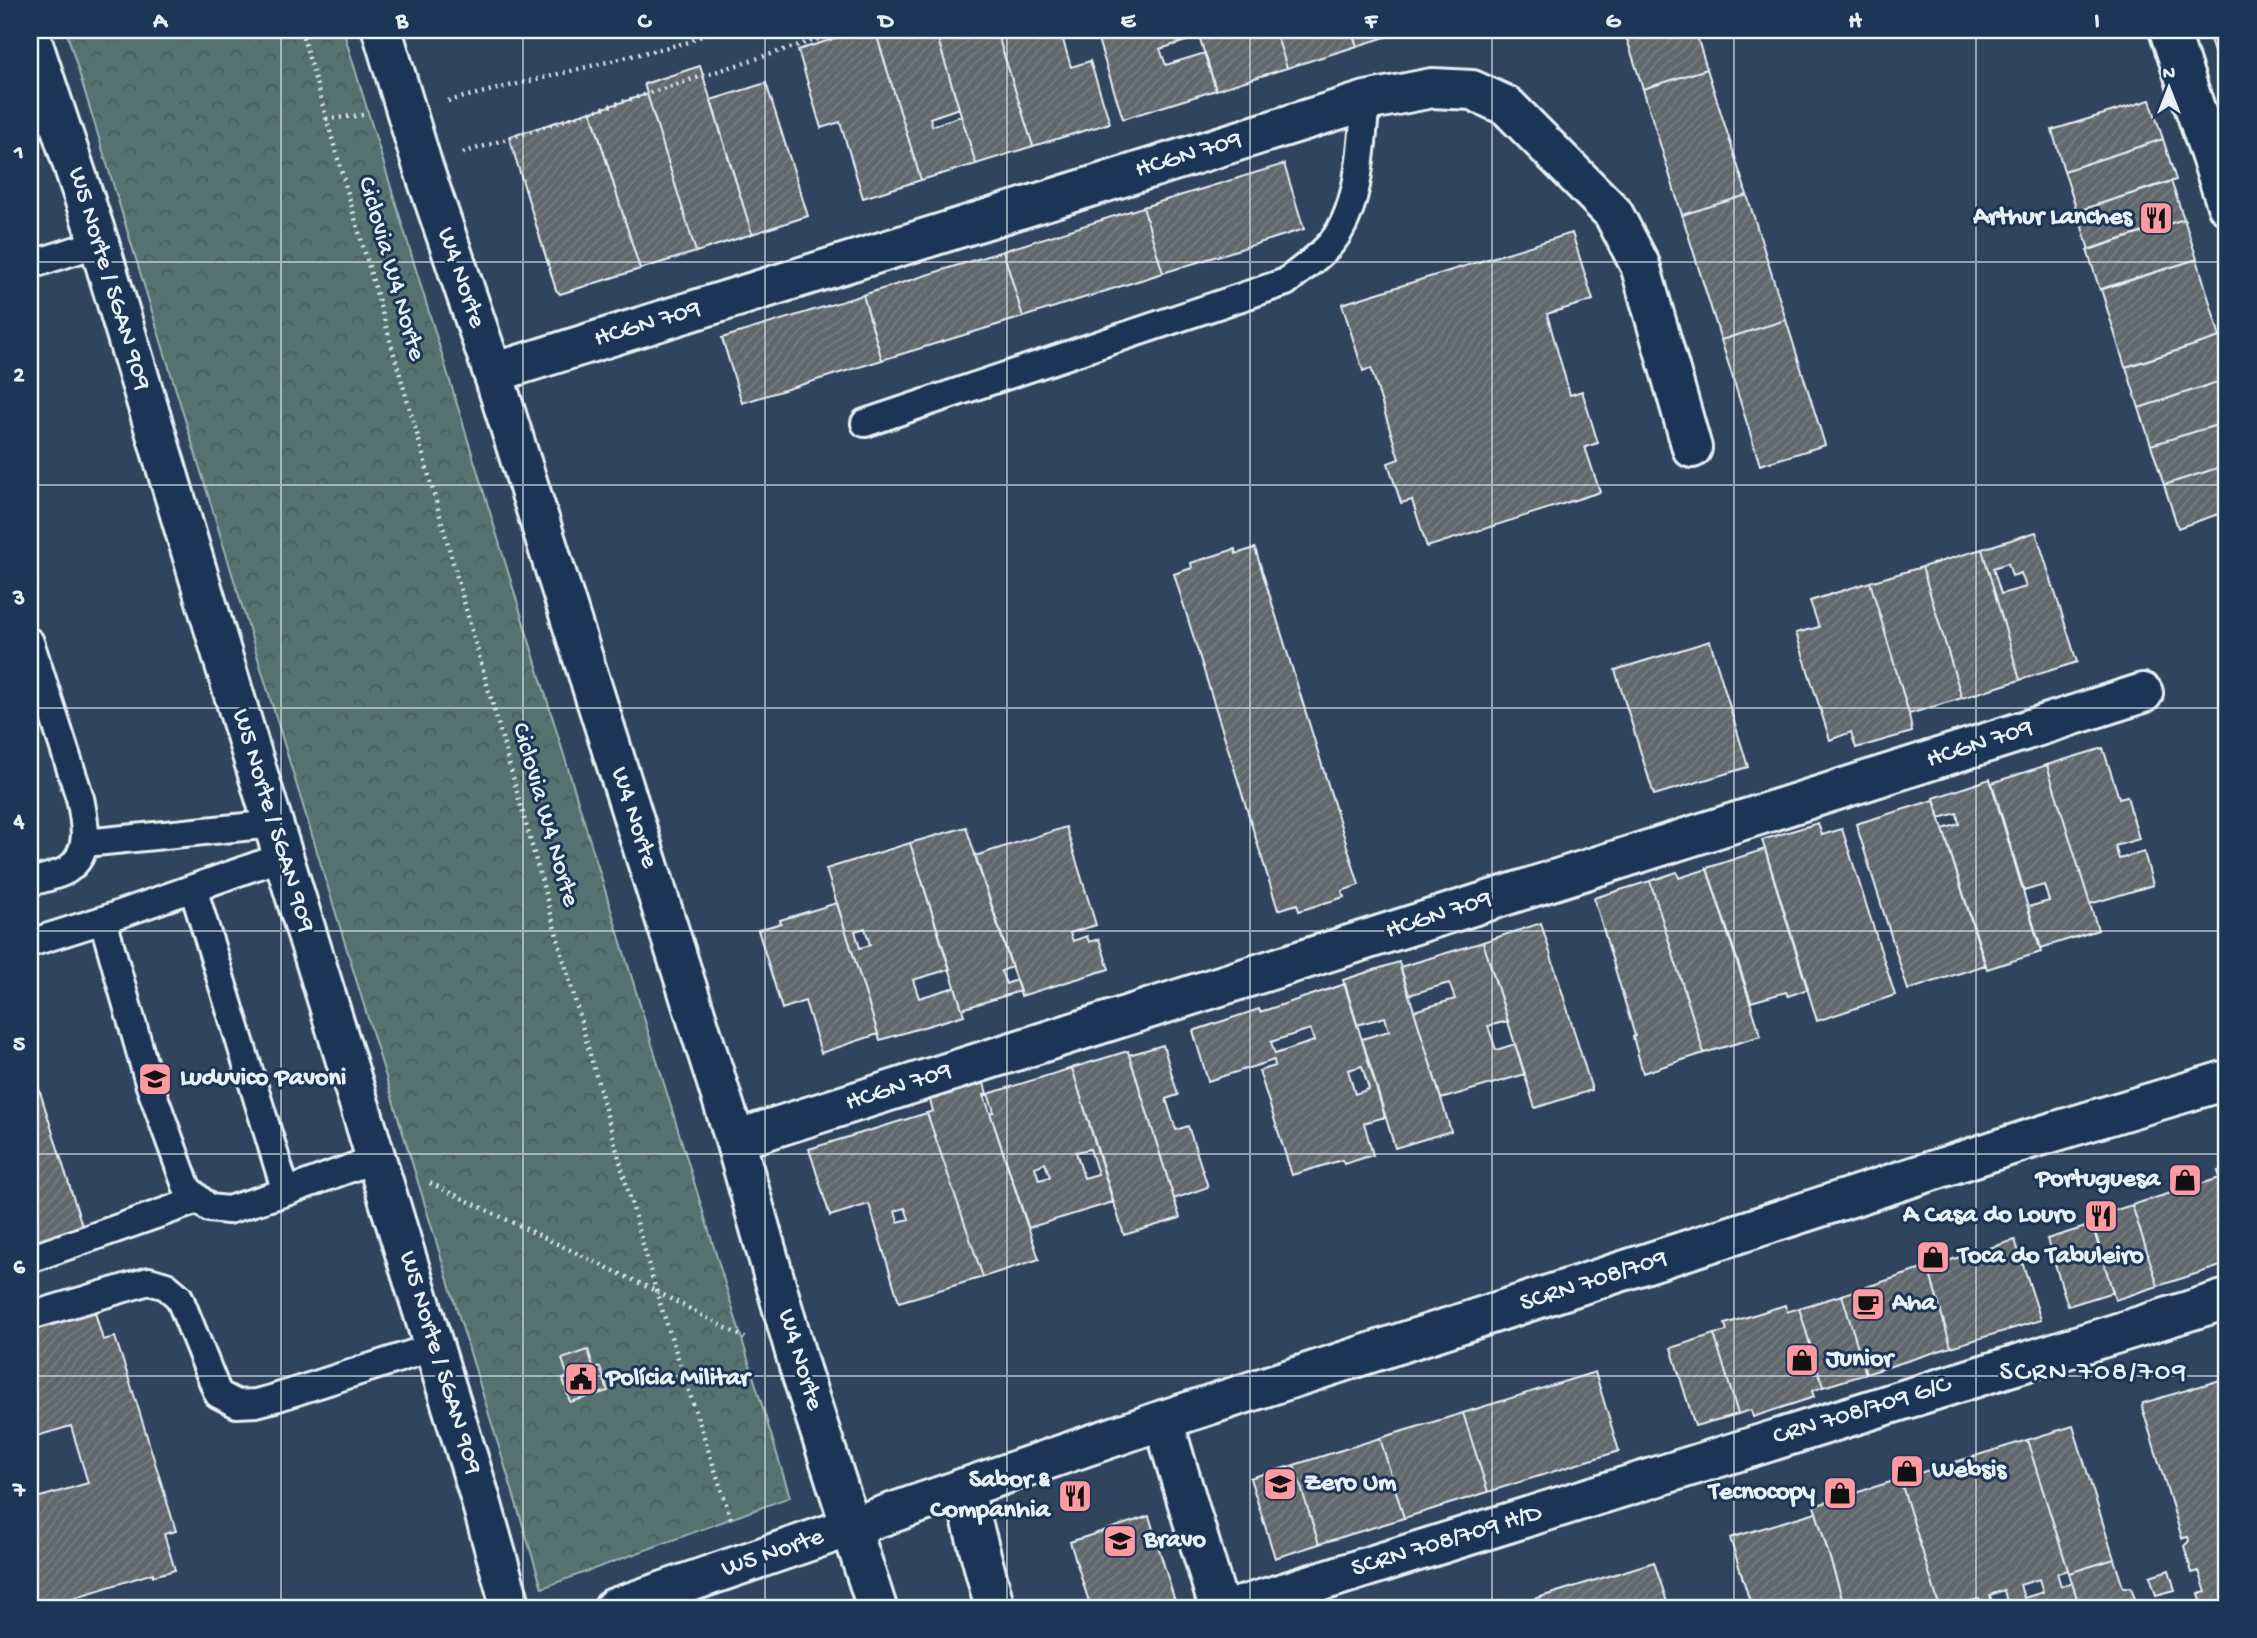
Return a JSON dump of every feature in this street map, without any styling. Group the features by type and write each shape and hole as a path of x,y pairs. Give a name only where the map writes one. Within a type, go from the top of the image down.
{"main road":[{"name":"W4 Norte","path":"382,30 423,167 493,373 735,1139 799,1366 877,1608"},
{"path":"2169,30 2227,205"},
{"name":"W5 Norte / SGAN 909","path":"30,35 99,243 375,1159 479,1494 511,1608"},
{"name":"HCGN 709","path":"493,373 1366,101 1432,88 1472,90 1507,106 1613,213 1640,265 1692,448"},
{"name":"HCGN 709","path":"735,1139 2143,694"},
{"name":"SCRN 708/709","path":"853,1527 1163,1420 2030,1139 2227,1080"},
{"name":"CRN 708/709 G/C","path":"1659,1476 2227,1298"},
{"path":"1163,1420 1219,1608"},
{"name":"SCRN 708/709 H/D","path":"1235,1608 1659,1476"},
{"path":"963,1488 995,1608"},
{"name":"W5 Norte","path":"614,1608 853,1527"}],"lane":[{"path":"865,423 1286,282 1331,243 1345,220 1357,180 1366,101"},
{"path":"30,265 99,243"},
{"path":"30,642 85,821 85,843 81,854 66,870 30,882"},
{"path":"85,843 279,840"},
{"path":"30,943 192,888 279,840"},
{"path":"192,888 286,1192"},
{"path":"103,919 149,1083 187,1188 198,1200 209,1208 228,1210 375,1159"},
{"path":"30,1259 198,1200"},
{"path":"30,1316 149,1281 166,1286 178,1297 218,1394 237,1404 275,1398 434,1347"}],"path":[{"name":"Ciclovia W4 Norte","path":"301,30 429,475 656,1291 745,1563"},
{"path":"326,119 406,111 689,42 714,30"},
{"path":"423,167 846,30"},
{"path":"389,1205 417,1177 656,1291 799,1366"}],"green space":[{"path":"66,30 343,30 790,1497 542,1588"}],"building":[{"path":"862,30 875,30 921,180 863,198 840,122 821,128 798,50"},
{"path":"875,30 935,30 959,108 930,118 932,126 961,116 976,164 921,180"},
{"path":"935,30 996,30 1033,146 976,164"},
{"path":"996,30 1060,30 1071,67 1090,61 1110,123 1033,146"},
{"path":"1095,30 1197,30 1199,37 1160,49 1166,65 1205,53 1216,90 1123,119"},
{"path":"1197,30 1254,30 1256,34 1275,30 1287,68 1216,90"},
{"path":"1275,30 1351,30 1357,46 1287,68"},
{"path":"1351,30 1408,30 1357,46"},
{"path":"1624,30 1695,30 1707,69 1643,89"},
{"path":"2207,30 2227,30 2227,48 2214,52"},
{"path":"2227,48 2227,86 2217,51"},
{"path":"700,66 752,234 696,252 644,84"},
{"path":"1707,69 1747,195 1682,215 1643,89"},
{"path":"766,83 808,216 752,234 711,100"},
{"path":"647,94 696,252 640,269 591,112"},
{"path":"2150,100 2163,139 2064,171 2052,130"},
{"path":"591,111 640,269 560,294 556,290 509,137"},
{"path":"2163,139 2176,180 2077,211 2064,171"},
{"path":"1284,164 1304,229 1163,273 1143,207"},
{"path":"2171,181 2184,219 2089,250 2077,211"},
{"path":"1747,195 1786,320 1721,340 1682,215"},
{"path":"1143,207 1163,273 1023,317 1003,251"},
{"path":"2184,219 2197,259 2100,290 2087,250"},
{"path":"1572,233 1593,300 1547,314 1570,395 1582,391 1598,443 1585,447 1600,492 1427,547 1412,500 1401,503 1388,463 1399,459 1371,368 1363,371 1342,304"},
{"path":"1003,251 1023,317 882,360 863,295"},
{"path":"2197,259 2220,337 2125,367 2101,289"},
{"path":"863,295 882,360 742,403 722,338"},
{"path":"1786,320 1825,445 1760,465 1721,340"},
{"path":"2220,337 2227,360 2227,379 2139,408 2126,367"},
{"path":"2227,379 2227,422 2151,445 2139,408"},
{"path":"2227,422 2227,465 2164,485 2151,445"},
{"path":"2227,465 2227,511 2178,528 2164,485"},
{"path":"2036,532 2077,662 2020,680 1982,549","holes":["2008,563 2012,576 2021,573 2026,587 2001,594 1993,568"]},
{"path":"1255,548 1359,885 1342,891 1344,897 1299,911 1297,904 1278,910 1174,574 1192,568 1191,563 1235,549 1236,554"},
{"path":"1982,549 2020,680 1962,698 1922,567"},
{"path":"1922,567 1962,698 1909,714 1870,582"},
{"path":"1870,582 1912,732 1856,748 1851,732 1830,740 1796,633 1819,627 1810,601"},
{"path":"1710,641 1748,767 1654,795 1615,670"},
{"path":"2103,748 2119,798 2127,796 2139,839 2115,846 2119,859 2144,852 2153,885 2090,904 2047,765"},
{"path":"2047,765 2098,930 2041,948 2028,907 2049,901 2044,885 2024,891 1992,783"},
{"path":"1990,779 2041,952 1987,969 1943,829 1959,824 1957,813 1940,818 1934,798"},
{"path":"1934,800 1985,965 1908,990 1856,824"},
{"path":"1818,823 1822,835 1842,829 1895,995 1817,1021 1762,840"},
{"path":"966,827 1012,967 1001,971 1006,984 1016,980 1020,991 962,1009 910,843"},
{"path":"1066,827 1096,925 1070,933 1073,941 1087,936 1089,942 1099,939 1109,969 1021,996 975,856"},
{"path":"910,843 950,969 913,980 919,998 955,987 964,1015 880,1040 826,869","holes":["865,928 870,945 860,948 855,931"]},
{"path":"1765,849 1808,989 1788,996 1786,992 1751,1002 1707,868"},
{"path":"1707,869 1761,1036 1704,1053 1650,881 1677,872 1679,878"},
{"path":"1650,881 1704,1053 1643,1073 1633,1037 1635,1036 1594,898"},
{"path":"837,903 878,1034 821,1053 805,1001 782,1009 758,930 781,923 780,920"},
{"path":"1541,923 1592,1090 1535,1108 1483,942"},
{"path":"1483,942 1508,1021 1488,1026 1496,1050 1515,1044 1525,1074 1441,1099 1414,1011 1455,999 1449,983 1409,995 1400,967"},
{"path":"1399,962 1451,1131 1395,1148 1362,1039 1389,1031 1385,1017 1357,1025 1343,980"},
{"path":"1345,984 1385,1117 1364,1123 1373,1155 1344,1164 1342,1160 1292,1175 1259,1071 1275,1066 1274,1060 1208,1081 1193,1031 1259,1009 1260,1012","holes":["1310,1029 1314,1041 1275,1054 1271,1042","1362,1066 1369,1089 1355,1094 1348,1070"]},
{"path":"1163,1045 1178,1095 1166,1099 1176,1130 1188,1126 1208,1187 1174,1199 1129,1055"},
{"path":"1128,1051 1180,1218 1124,1235 1072,1068"},
{"path":"30,1060 85,1235 30,1252"},
{"path":"1072,1068 1113,1202 1028,1228 990,1113 994,1112 988,1094","holes":["1090,1149 1098,1174 1084,1178 1076,1152","1045,1163 1050,1177 1039,1180 1035,1167"]},
{"path":"984,1083 987,1094 984,1095 1039,1259 983,1277 927,1113 933,1111 930,1100"},
{"path":"927,1113 983,1277 899,1302 869,1204 830,1216 809,1149","holes":["905,1208 909,1219 898,1222 895,1211"]},
{"path":"2227,1169 2227,1202 2218,1171"},
{"path":"2220,1178 2227,1202 2227,1264 2158,1286 2132,1205"},
{"path":"2132,1205 2158,1286 2115,1300 2091,1218"},
{"path":"2092,1225 2113,1292 2068,1306 2047,1239"},
{"path":"2015,1240 2041,1320 1951,1347 1928,1267"},
{"path":"1928,1267 1951,1347 1866,1374 1842,1295"},
{"path":"1842,1295 1866,1374 1823,1387 1799,1308"},
{"path":"1785,1305 1787,1312 1799,1308 1823,1387 1812,1391 1814,1397 1753,1417 1751,1410 1738,1414 1714,1334 1727,1331 1725,1324"},
{"path":"94,1309 103,1340 115,1337 137,1404 176,1531 164,1534 175,1570 153,1576 153,1573 41,1608 30,1608 30,1500 88,1483 71,1426 30,1438 30,1329"},
{"path":"1714,1334 1738,1414 1695,1426 1671,1348"},
{"path":"588,1350 594,1369 600,1367 608,1391 570,1402 563,1379 568,1377 562,1359"},
{"path":"1595,1372 1619,1451 1488,1492 1463,1413"},
{"path":"2227,1378 2227,1608 2203,1608 2199,1594 2206,1592 2199,1571 2192,1573 2184,1546 2189,1541 2188,1537 2182,1538 2142,1407 2143,1403"},
{"path":"1463,1413 1488,1492 1404,1518 1380,1438"},
{"path":"2073,1426 2114,1559 2069,1573 2027,1440"},
{"path":"1380,1438 1404,1518 1319,1544 1294,1465"},
{"path":"2027,1440 2068,1570 2057,1573 2061,1586 2072,1583 2080,1608 1982,1608 1979,1599 1968,1602 1970,1608 1940,1608 1900,1479","holes":["2039,1579 2043,1592 2024,1598 2020,1585","2004,1590 2007,1602 1993,1607 1990,1595"]},
{"path":"1294,1465 1319,1544 1275,1558 1250,1478"},
{"path":"1900,1479 1940,1608 1845,1608 1814,1506"},
{"path":"1816,1512 1845,1608 1752,1608 1730,1538"},
{"path":"1149,1516 1177,1608 1091,1608 1070,1542"},
{"path":"2114,1559 2123,1587 2131,1587 2138,1608 2080,1608 2069,1573"},
{"path":"1654,1562 1669,1608 1505,1608"},
{"path":"2169,1570 2175,1590 2156,1595 2150,1576"}],"place":[{"name":"Arthur Lanches","path":"2156,218"},
{"name":"Luduvico Pavoni","path":"155,1079"},
{"name":"Portuguesa","path":"2185,1180"},
{"name":"A Casa do Louro","path":"2101,1216"},
{"name":"Toca do Tabuleiro","path":"1933,1257"},
{"name":"Aha","path":"1868,1304"},
{"name":"Junior","path":"1802,1360"},
{"name":"Polícia Militar","path":"581,1379"},
{"name":"Websis","path":"1907,1471"},
{"name":"Zero Um","path":"1280,1484"},
{"name":"Tecnocopy","path":"1840,1493"},
{"name":"Sabor & Companhia","path":"1075,1496"},
{"name":"Bravo","path":"1120,1541"}],"district":[{"name":"SCRN 708/709","path":"2094,1373"}]}
